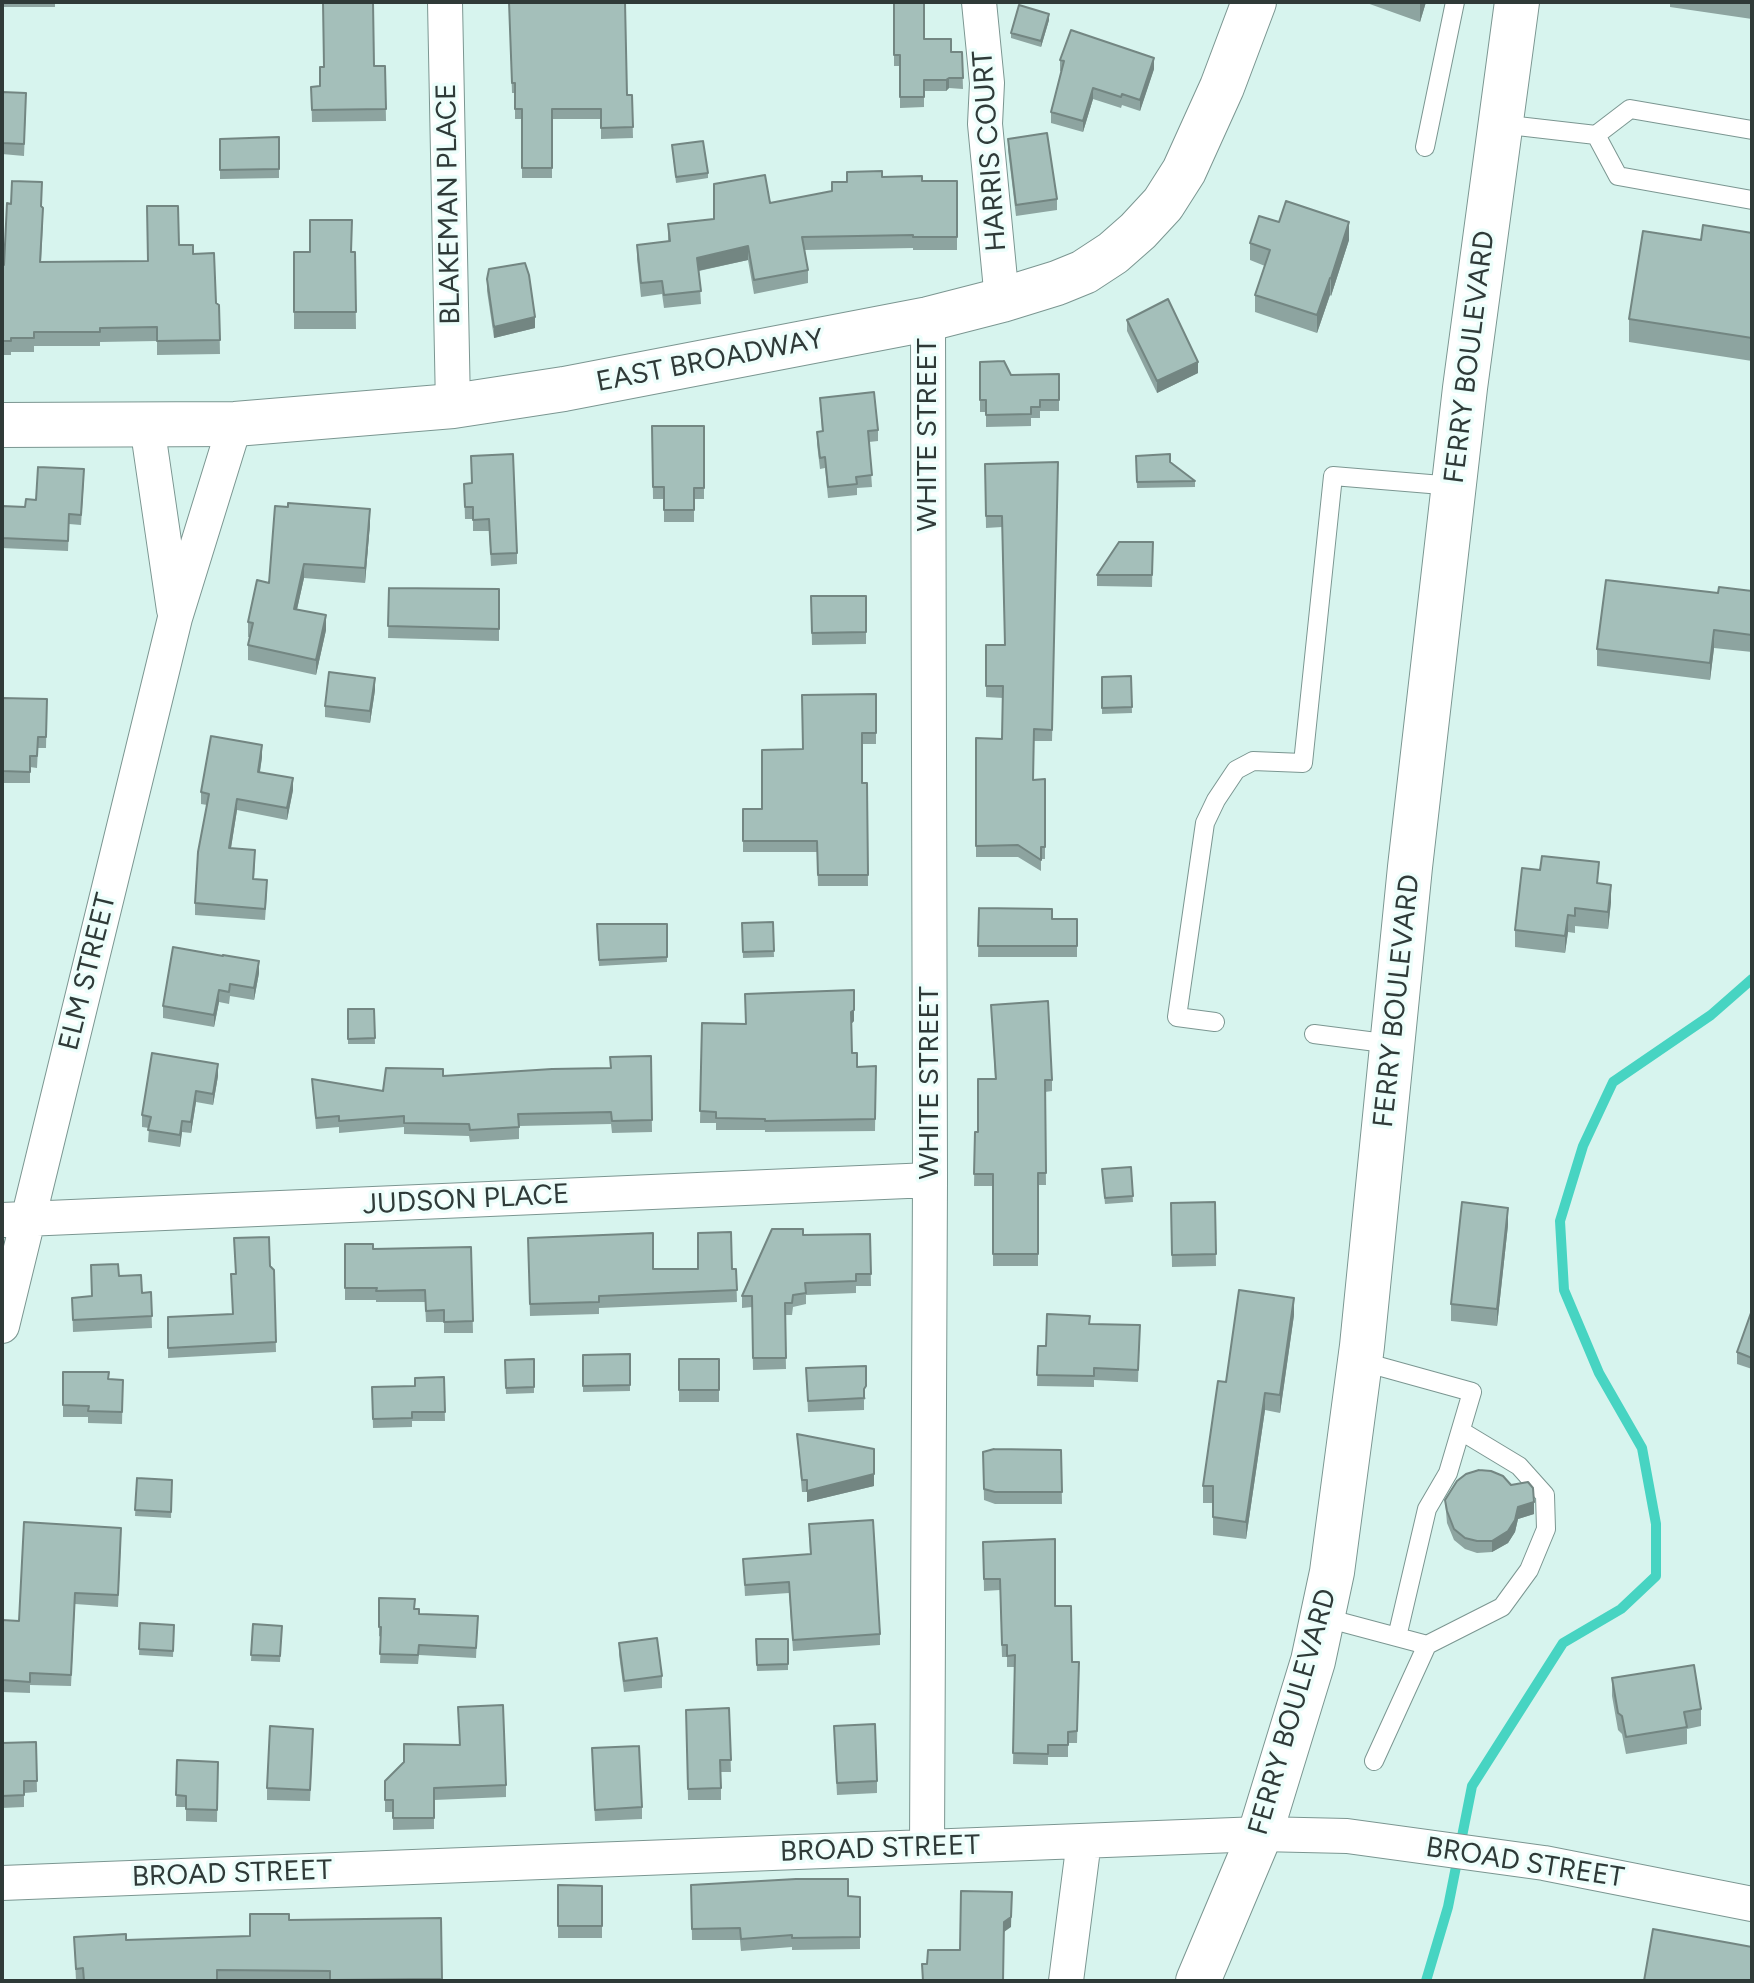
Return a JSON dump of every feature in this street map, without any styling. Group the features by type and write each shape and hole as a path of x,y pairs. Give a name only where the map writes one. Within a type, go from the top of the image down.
{"main road":[{"name":"EAST BROADWAY","path":"2,425 235,424 453,406 564,389 928,319 1057,283 1084,272 1113,253 1163,204 1184,171 1222,87 1254,2"},
{"name":"FERRY BOULEVARD","path":"1198,1981 1260,1834 1313,1661 1332,1572 1360,1361 1467,373 1517,2"}],"street":[{"name":"BLAKEMAN PLACE","path":"445,2 453,406"},
{"name":"HARRIS COURT","path":"979,2 987,83 985,124 1002,300"},
{"name":"WHITE STREET","path":"927,1847 930,1180 928,319"},
{"name":"ELM STREET","path":"2,1326 15,1220 175,618 235,424"},
{"name":"ELM STREET","path":"147,425 175,618"},
{"name":"JUDSON PLACE","path":"15,1220 930,1180"},
{"name":"BROAD STREET","path":"2,1883 1260,1834 1347,1836 1544,1863 1752,1904"},
{"path":"1066,1981 1084,1841"}],"lane":[{"path":"1425,147 1455,2"},
{"path":"1500,124 1596,135 1630,109 1752,130"},
{"path":"1596,135 1618,176 1752,200"},
{"path":"1215,1022 1177,1017 1205,823 1236,770 1253,761 1303,763 1333,476 1454,486"},
{"path":"1314,1034 1392,1044"},
{"path":"1360,1361 1472,1392 1448,1473 1427,1509 1397,1637"},
{"path":"1374,1761 1427,1645 1502,1607 1529,1570 1546,1529 1545,1495 1519,1466 1461,1431"},
{"path":"1322,1617 1427,1645"}],"building":[{"path":"323,2 373,2 374,66 385,66 386,109 312,110 311,87 320,86 320,67 324,67"},
{"path":"509,2 625,2 627,95 632,95 633,127 601,128 601,109 552,109 552,168 522,168 522,109 515,109"},
{"path":"894,2 924,2 924,39 951,39 951,52 962,52 963,78 924,80 924,97 900,97 900,55 894,55"},
{"path":"1019,5 1049,14 1041,41 1011,33"},
{"path":"1071,30 1154,58 1140,100 1093,88 1083,121 1051,112 1064,61 1060,60"},
{"path":"2,92 26,93 24,144 2,143"},
{"path":"1047,133 1057,199 1016,205 1008,139"},
{"path":"279,137 279,169 220,170 220,139"},
{"path":"703,141 708,173 676,177 672,145"},
{"path":"882,171 882,177 922,176 922,181 957,181 957,237 802,237 808,270 754,280 748,246 697,258 701,291 664,295 662,281 641,283 637,245 670,241 668,224 714,219 714,184 765,175 770,203 832,191 832,182 847,182 847,172"},
{"path":"12,181 42,182 40,262 148,261 147,206 178,206 179,245 193,245 193,254 214,253 220,340 157,341 157,327 100,328 100,332 34,332 34,338 2,341 2,265"},
{"path":"1286,201 1349,222 1317,315 1255,295 1270,250 1250,243 1259,216 1279,222"},
{"path":"310,220 352,220 356,312 294,312 294,252 310,252"},
{"path":"1703,225 1752,233 1752,338 1629,319 1643,231 1701,240"},
{"path":"525,263 535,317 494,327 487,279 489,269"},
{"path":"1168,299 1198,362 1157,381 1127,320"},
{"path":"1004,361 1011,375 1059,374 1059,400 1040,400 1040,407 1031,407 1031,414 986,415 986,400 980,400 980,362"},
{"path":"874,392 878,430 868,431 872,475 856,477 857,484 828,487 825,457 820,458 817,432 823,431 820,398"},
{"path":"652,426 704,426 704,488 694,488 694,510 664,510 664,487 653,487"},
{"path":"513,454 517,553 491,554 489,519 473,520 473,507 465,507 464,484 472,483 471,456"},
{"path":"1170,454 1170,462 1195,481 1137,482 1136,456"},
{"path":"1058,462 1052,730 1034,729 1033,780 1045,779 1045,847 1041,847 1041,860 1018,845 976,846 976,738 1002,739 1003,686 986,686 986,645 1005,645 1002,516 986,516 985,464"},
{"path":"38,467 84,469 81,515 69,514 68,541 2,538 2,506 25,507 26,499 36,500"},
{"path":"288,503 370,509 365,568 304,564 294,609 326,615 316,660 248,645 253,623 248,622 257,580 269,583 275,506 288,507"},
{"path":"1119,542 1153,542 1152,575 1097,575"},
{"path":"1606,580 1718,593 1719,587 1752,591 1752,635 1714,630 1710,663 1597,649"},
{"path":"389,588 499,589 499,629 388,626"},
{"path":"811,596 866,596 866,632 812,633"},
{"path":"329,672 375,678 370,711 325,706"},
{"path":"1131,676 1132,707 1102,708 1102,677"},
{"path":"876,694 876,733 862,733 862,783 867,783 868,875 818,875 817,841 743,841 743,809 762,809 762,750 803,749 802,695"},
{"path":"2,698 47,699 46,737 38,737 37,756 30,756 30,772 2,771"},
{"path":"211,736 262,745 258,772 293,778 287,808 237,799 229,848 255,850 253,879 267,880 265,909 195,903 198,852 209,794 201,792"},
{"path":"1542,856 1599,862 1597,883 1611,885 1608,912 1575,908 1575,916 1568,915 1565,936 1515,930 1522,868 1540,870"},
{"path":"979,908 1052,909 1052,919 1077,919 1077,946 978,946"},
{"path":"773,922 774,951 743,952 742,923"},
{"path":"597,924 667,924 667,957 599,960"},
{"path":"173,947 259,961 254,988 230,984 229,992 219,990 214,1015 163,1006"},
{"path":"854,990 852,1053 857,1053 857,1067 876,1066 875,1119 765,1121 716,1118 716,1112 700,1111 702,1023 746,1024 745,994"},
{"path":"1048,1001 1052,1080 1045,1080 1046,1173 1038,1173 1038,1254 993,1254 993,1174 974,1174 978,1079 996,1079 991,1005"},
{"path":"348,1009 374,1009 375,1038 348,1039"},
{"path":"152,1053 218,1064 213,1094 196,1091 191,1122 182,1121 180,1135 148,1130 151,1117 142,1115"},
{"path":"651,1056 652,1120 612,1121 611,1112 518,1114 519,1127 470,1130 469,1124 404,1123 404,1116 339,1121 339,1116 316,1118 312,1079 383,1091 386,1068 443,1069 443,1076 611,1068 610,1057"},
{"path":"1131,1167 1133,1196 1105,1198 1102,1169"},
{"path":"1215,1202 1216,1254 1172,1255 1171,1203"},
{"path":"1462,1202 1508,1208 1497,1309 1451,1304"},
{"path":"772,1229 803,1229 803,1235 870,1234 871,1274 856,1274 856,1281 805,1283 806,1293 793,1295 792,1303 785,1303 786,1358 753,1358 752,1296 742,1296"},
{"path":"731,1232 732,1269 736,1269 737,1290 599,1296 599,1302 530,1304 528,1238 653,1233 653,1269 698,1269 698,1233"},
{"path":"269,1237 270,1266 274,1270 276,1342 168,1348 168,1317 233,1314 231,1274 236,1274 234,1238"},
{"path":"345,1244 373,1244 373,1249 471,1247 473,1321 444,1322 444,1310 426,1311 425,1290 345,1288"},
{"path":"118,1264 119,1276 141,1275 142,1293 151,1292 152,1316 73,1320 72,1298 92,1296 91,1265"},
{"path":"1239,1290 1294,1298 1280,1395 1265,1393 1246,1522 1213,1517 1213,1486 1203,1486 1218,1381 1226,1382"},
{"path":"1752,1310 1752,1358 1737,1352"},
{"path":"1047,1314 1090,1316 1089,1324 1140,1325 1138,1370 1094,1368 1094,1376 1037,1375 1038,1346 1046,1346"},
{"path":"630,1354 630,1385 583,1386 583,1355"},
{"path":"534,1359 534,1387 506,1388 505,1360"},
{"path":"679,1359 719,1359 719,1390 679,1390"},
{"path":"866,1366 864,1398 808,1401 806,1368"},
{"path":"63,1372 109,1372 108,1379 123,1380 122,1412 88,1411 89,1406 63,1405"},
{"path":"444,1377 445,1412 412,1412 412,1418 373,1419 372,1387 415,1386 415,1378"},
{"path":"797,1434 874,1449 874,1474 807,1491 807,1480 802,1480"},
{"path":"994,1449 1061,1450 1062,1492 995,1492 984,1489 983,1452"},
{"path":"1479,1470 1503,1476 1511,1485 1528,1482 1533,1488 1534,1502 1518,1507 1508,1531 1492,1541 1465,1538 1454,1529 1447,1511 1445,1500 1457,1481"},
{"path":"137,1478 172,1480 171,1512 135,1510"},
{"path":"873,1520 880,1634 793,1640 789,1582 745,1585 743,1559 811,1554 809,1524"},
{"path":"24,1522 121,1528 118,1595 75,1593 71,1675 30,1673 30,1682 2,1680 2,1620 19,1621"},
{"path":"1055,1539 1055,1606 1071,1606 1072,1662 1079,1662 1077,1731 1068,1732 1068,1745 1048,1745 1048,1754 1013,1753 1015,1655 1007,1656 1007,1645 1002,1645 1000,1579 984,1579 983,1542"},
{"path":"379,1598 415,1599 414,1609 419,1609 419,1614 478,1616 476,1648 419,1645 418,1655 380,1654"},
{"path":"140,1623 174,1625 173,1651 139,1649"},
{"path":"253,1624 282,1626 280,1656 251,1655"},
{"path":"657,1638 662,1676 624,1681 619,1643"},
{"path":"756,1639 788,1639 788,1664 757,1665"},
{"path":"1694,1665 1701,1709 1684,1712 1687,1727 1626,1737 1612,1678"},
{"path":"503,1705 506,1785 434,1788 434,1818 393,1818 393,1800 385,1800 385,1781 404,1762 404,1744 460,1745 458,1707"},
{"path":"729,1708 731,1760 720,1760 721,1788 688,1789 686,1710"},
{"path":"875,1724 877,1781 837,1783 834,1726"},
{"path":"270,1726 313,1729 310,1790 267,1788"},
{"path":"36,1742 37,1781 24,1781 24,1795 2,1796 2,1743"},
{"path":"639,1746 642,1807 595,1810 592,1748"},
{"path":"177,1760 218,1762 217,1810 186,1809 186,1796 176,1795"},
{"path":"848,1879 848,1896 860,1897 860,1937 792,1938 792,1935 741,1939 740,1928 692,1929 691,1885"},
{"path":"558,1885 602,1886 602,1926 558,1926"},
{"path":"961,1891 1012,1892 1011,1917 1004,1922 1003,1981 923,1981 922,1964 927,1964 928,1950 960,1950"},
{"path":"250,1914 289,1914 289,1920 441,1918 442,1979 330,1980 330,1971 217,1970 217,1981 84,1981 83,1968 76,1969 74,1937 126,1934 126,1940 250,1936"},
{"path":"1653,1929 1752,1947 1752,1981 1644,1981"}],"waterway":[{"path":"1426,1981 1448,1907 1472,1786 1563,1643 1621,1609 1656,1576 1656,1524 1642,1448 1599,1373 1564,1290 1560,1221 1583,1146 1613,1082 1711,1015 1752,979"}]}
